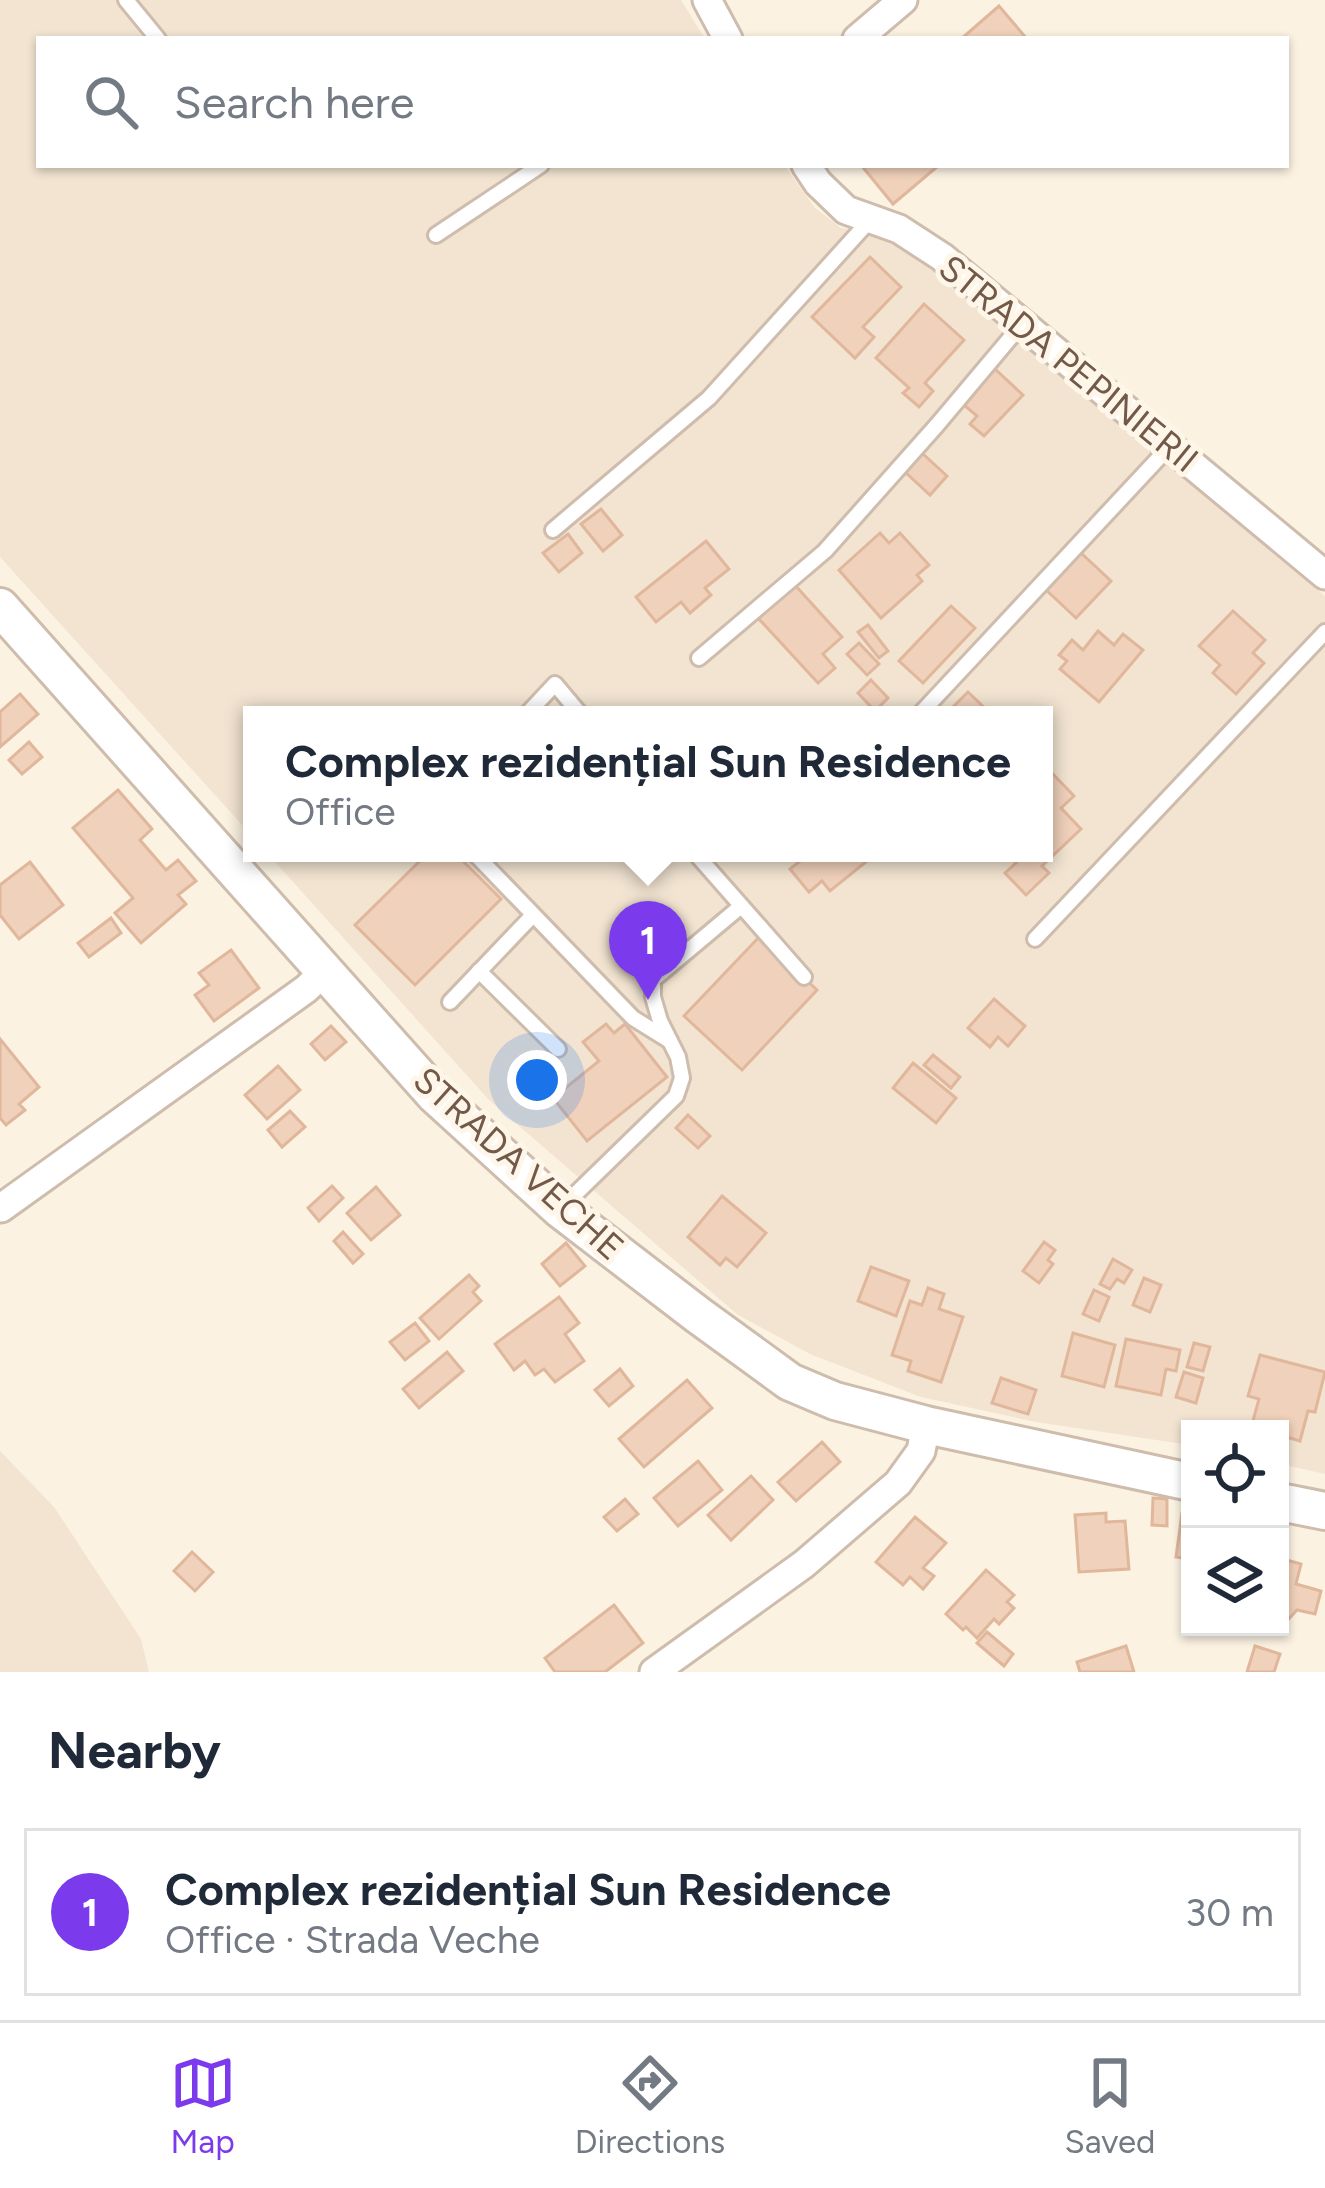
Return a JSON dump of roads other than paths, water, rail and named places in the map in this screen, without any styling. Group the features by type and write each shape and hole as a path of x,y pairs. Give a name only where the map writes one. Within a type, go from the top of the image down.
{"street":[{"path":"707,0 726,36"},
{"path":"861,36 903,0"},
{"name":"STRADA PEPINIERII","path":"808,168 846,210 899,229 942,257 1325,575"},
{"name":"STRADA VECHE","path":"0,607 435,1095 560,1209 790,1382 835,1401 926,1425 1181,1480"},
{"path":"1,1208 326,971"},
{"path":"655,1672 804,1564 898,1483 920,1451 926,1425"},
{"path":"1289,1504 1325,1511"}],"lane":[{"path":"126,0 156,36"},
{"path":"436,235 536,168"},
{"path":"553,530 709,398 869,220"},
{"path":"699,658 824,551 1022,324"},
{"path":"927,706 1170,446"},
{"path":"1035,938 1325,632"},
{"path":"534,706 555,684 573,706"},
{"path":"482,862 633,1018 670,1041"},
{"path":"702,862 804,977"},
{"path":"560,1209 676,1096 682,1078 656,1009 653,980 740,907"},
{"path":"449,1002 532,916"},
{"path":"479,971 558,1049"}],"place":[{"name":"Complex rezidențial Sun Residence","path":"648,1000"}]}
